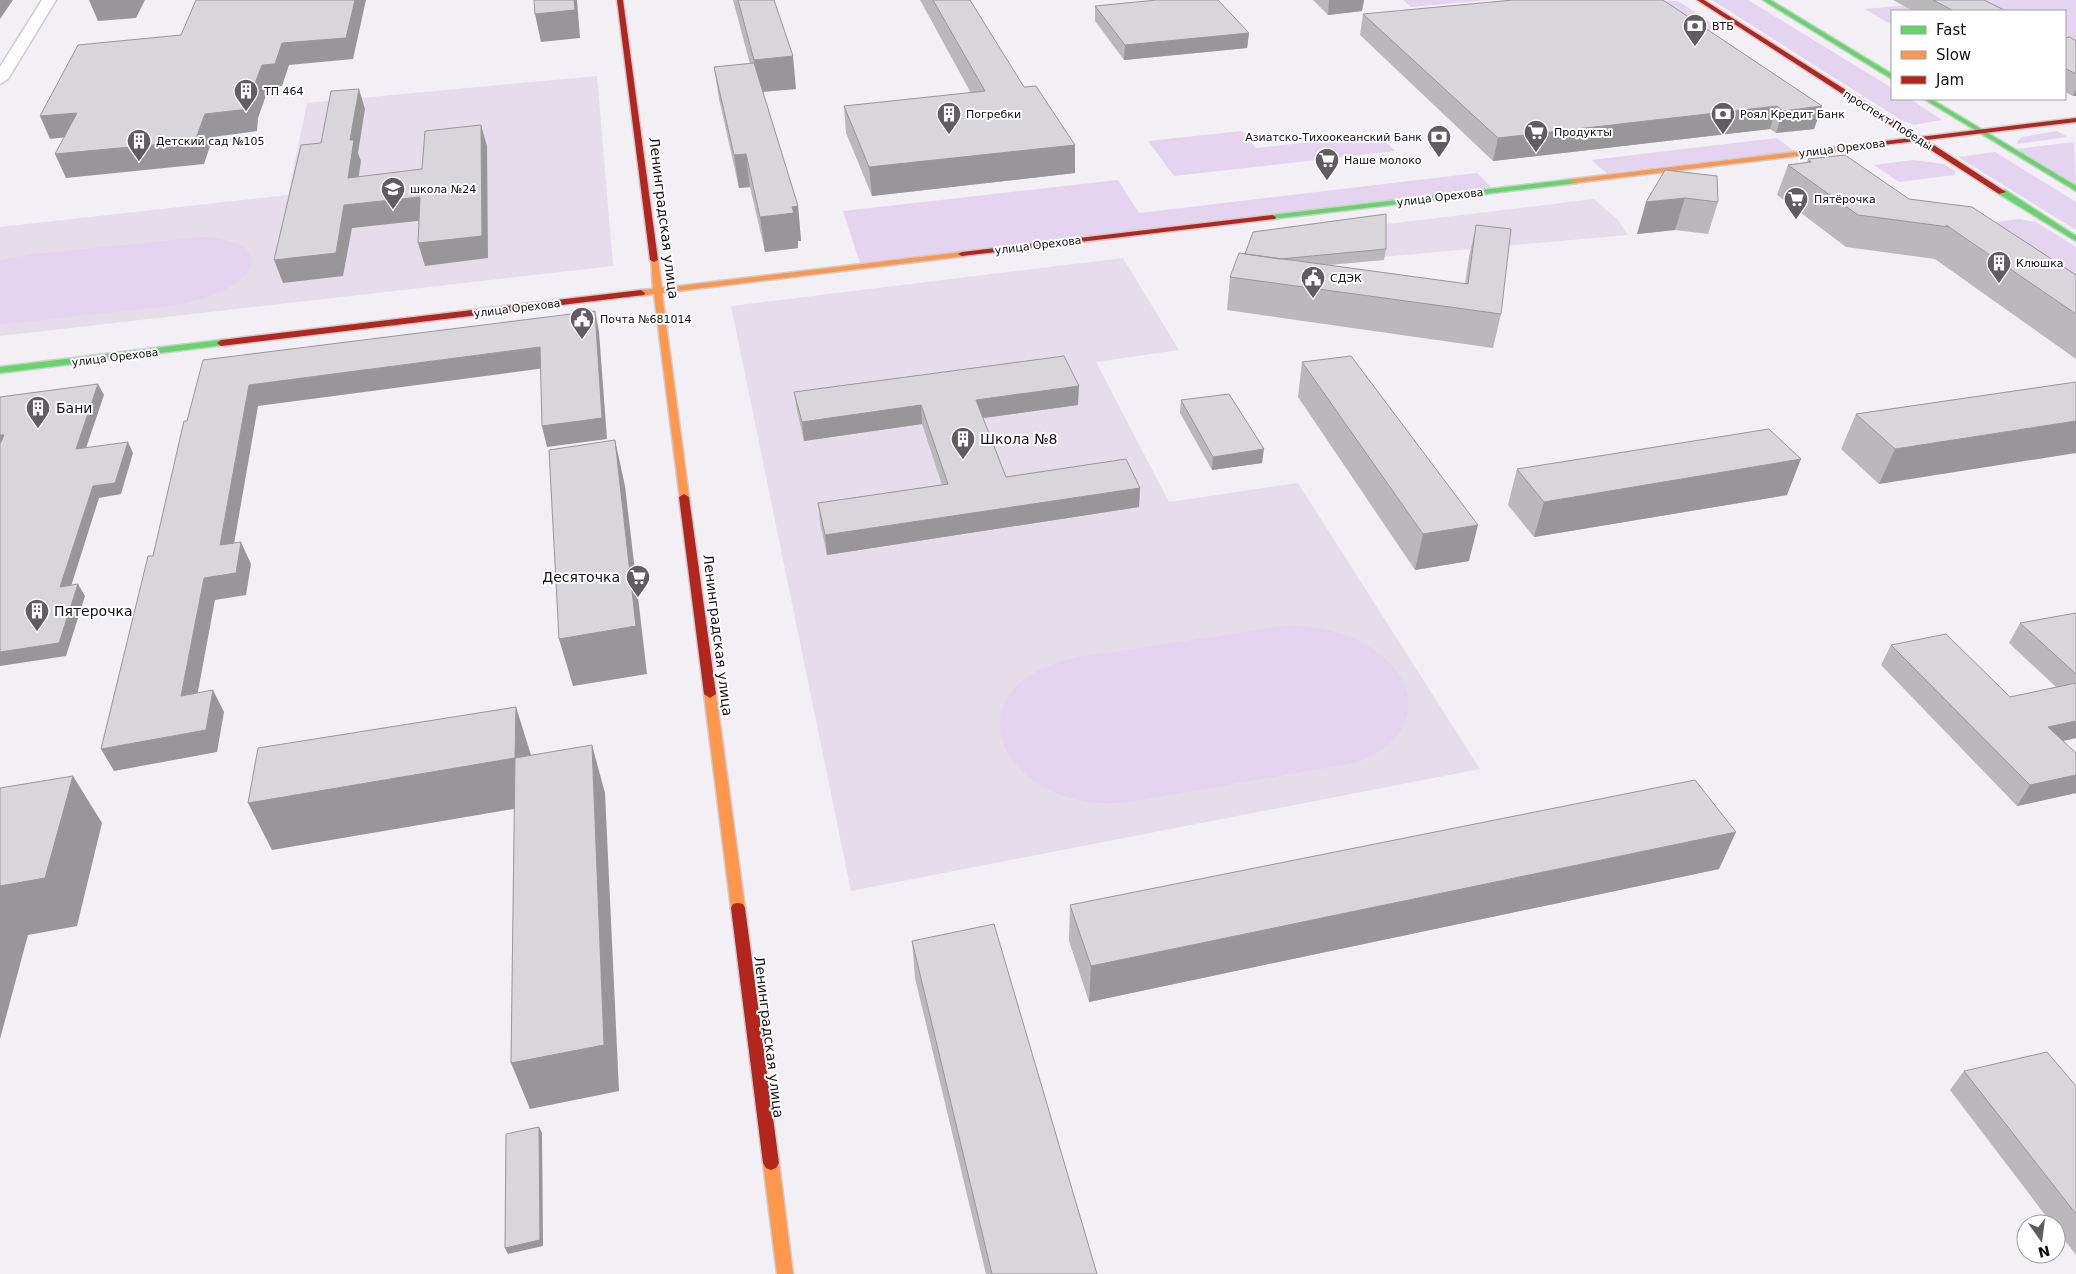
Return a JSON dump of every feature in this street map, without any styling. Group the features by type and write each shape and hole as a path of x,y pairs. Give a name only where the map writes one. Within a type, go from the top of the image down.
{"main road":[{"name":"Ленинградская улица","path":"620,0 785,1274"},
{"name":"проспект Победы","path":"1700,0 2076,239"},
{"path":"1766,0 1891,77"},
{"path":"1929,100 2076,189"},
{"name":"улица Орехова","path":"0,370 2076,120"}],"street":[{"path":"0,79 50,0"}],"shaded area":[{"path":"1403,0 1489,0 1411,7"},
{"path":"1643,0 1678,1 1713,24 1716,30 1694,33"},
{"path":"1712,0 1748,0 1891,87 1891,100 1912,100 1942,120 1914,125 1901,120"},
{"path":"1963,0 2076,0 2076,46 2066,41 2066,10 1891,10 1891,24 1865,9"},
{"path":"597,76 613,266 0,336 0,227 288,195 307,103"},
{"path":"1242,131 1256,148 1379,134 1395,151 1174,176 1148,141"},
{"path":"2057,131 2068,137 2018,144 2017,142 2022,137"},
{"path":"1777,138 1794,151 1607,173 1591,160"},
{"path":"2074,142 2076,185 2016,149"},
{"path":"1995,152 2076,202 2076,230 1958,157"},
{"path":"1913,160 1944,164 1956,172 1954,175 1899,182 1874,165"},
{"path":"1477,173 1492,188 861,266 843,211 1118,180 1139,213"},
{"path":"1594,199 1618,220 1628,235 1326,262 1304,234"},
{"path":"2019,219 2036,222 2076,247 2076,300 1964,226"},
{"path":"203,237 236,243 246,249 251,256 252,265 246,274 218,293 206,298 168,306 0,325 0,260 33,254"},
{"path":"1123,258 1179,350 1096,362 1169,502 1298,483 1480,769 851,891 731,306"},
{"path":"1290,625 1325,629 1357,640 1377,652 1393,667 1404,683 1408,699 1407,715 1401,730 1390,743 1375,754 1355,763 1129,802 1085,801 1048,790 1021,770 1004,746 1000,719 1010,694 1035,672 1078,657"}],"building":[{"path":"196,0 355,0 346,38 282,43 275,64 262,65 250,96 249,109 205,114 195,141 55,154 77,113 40,116 78,45 181,35"},
{"path":"534,0 574,0 575,10 535,14"},
{"path":"738,0 774,0 793,56 754,60"},
{"path":"933,0 970,0 1024,87 1036,86 1075,145 869,167 844,106 985,91"},
{"path":"1157,0 1218,0 1249,33 1125,45 1095,6"},
{"path":"1513,0 1663,0 1822,106 1783,111 1777,106 1498,138 1363,14"},
{"path":"1933,0 1984,0 2004,10 1952,10"},
{"path":"2070,37 2076,41 2076,74 2066,69 2066,38"},
{"path":"754,63 798,206 792,207 794,213 760,217 746,154 734,155 714,67"},
{"path":"359,89 350,140 354,140 348,178 422,169 425,131 481,125 482,236 418,243 420,197 344,205 336,253 274,260 301,145 321,143 331,91"},
{"path":"1845,155 1909,199 1972,207 2076,275 2076,314 1949,227 1858,215 1788,165 1811,162 1808,159"},
{"path":"1665,170 1717,176 1718,202 1685,198 1646,202"},
{"path":"1386,214 1386,249 1280,259 1245,254 1253,232"},
{"path":"1476,225 1511,229 1501,314 1230,277 1239,253 1468,284"},
{"path":"595,311 602,418 542,426 540,347 249,385 220,545 241,542 236,573 204,578 181,696 213,690 206,730 101,749 148,556 153,556 184,421 187,421 203,360"},
{"path":"1064,356 1079,386 976,400 1006,477 1126,459 1140,488 825,535 818,503 948,484 921,405 802,422 794,392"},
{"path":"1351,356 1478,525 1423,534 1302,362"},
{"path":"2076,382 2076,421 1895,449 1856,414"},
{"path":"98,384 76,449 128,442 115,483 93,486 60,587 78,584 59,643 0,652 0,444 4,435 0,435 0,397"},
{"path":"1229,394 1264,449 1213,457 1181,400"},
{"path":"1769,429 1801,459 1544,502 1517,469"},
{"path":"615,440 636,626 559,639 549,450"},
{"path":"2076,613 2076,674 2020,623"},
{"path":"1946,634 2010,697 2076,683 2076,721 2048,727 2076,753 2076,775 2030,785 1891,645"},
{"path":"516,707 515,758 248,803 258,748"},
{"path":"592,745 604,1045 511,1063 515,758"},
{"path":"73,776 45,878 0,886 0,788"},
{"path":"1695,780 1736,832 1091,966 1070,905"},
{"path":"994,924 1097,1274 992,1274 912,941"},
{"path":"2047,1052 2076,1086 2076,1214 1964,1071"},
{"path":"539,1127 540,1240 505,1248 506,1134"}],"traffic: fast":[{"path":"1766,0 1891,76"},
{"path":"1929,100 2076,189"},
{"path":"1272,217 1574,181"},
{"path":"2002,192 2076,239"},
{"path":"0,370 221,343"}],"traffic: slow":[{"path":"1574,181 1868,145"},
{"path":"641,293 962,254"},
{"path":"654,260 684,497"},
{"path":"710,694 738,908"},
{"path":"771,1163 785,1274"}],"traffic: jam":[{"path":"620,0 654,260"},
{"path":"1700,0 2002,192"},
{"path":"1868,145 2076,120"},
{"path":"962,254 1272,217"},
{"path":"221,343 641,293"},
{"path":"684,497 710,694"},
{"path":"738,908 771,1163"}],"place":[{"name":"ВТБ","path":"1695,47"},
{"name":"ТП 464","path":"246,112"},
{"name":"Погребки","path":"949,135"},
{"name":"Роял Кредит Банк","path":"1723,135"},
{"name":"Продукты","path":"1536,153"},
{"name":"Азиатско-Тихоокеанский Банк","path":"1439,158"},
{"name":"Детский сад №105","path":"139,162"},
{"name":"Наше молоко","path":"1327,181"},
{"name":"школа №24","path":"393,210"},
{"name":"Пятёрочка","path":"1796,220"},
{"name":"Клюшка","path":"1999,284"},
{"name":"СДЭК","path":"1313,299"},
{"name":"Почта №681014","path":"582,340"},
{"name":"Бани","path":"38,429"},
{"name":"Школа №8","path":"963,460"},
{"name":"Десяточка","path":"638,598"},
{"name":"Пятерочка","path":"37,632"}]}
